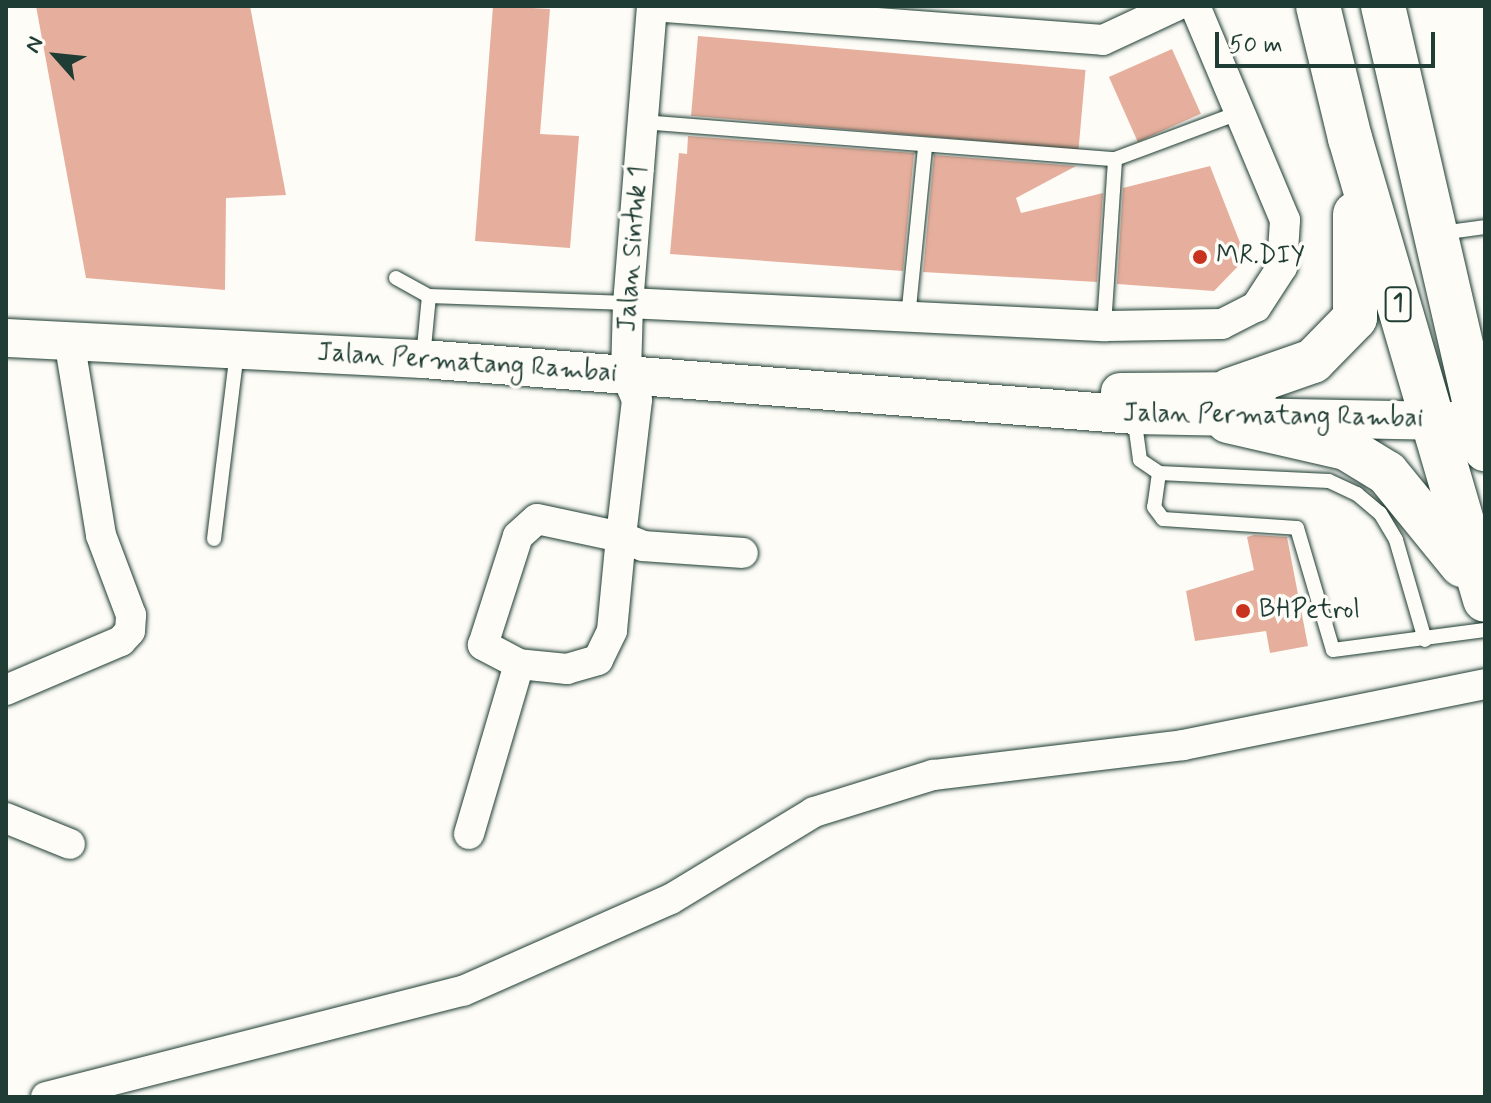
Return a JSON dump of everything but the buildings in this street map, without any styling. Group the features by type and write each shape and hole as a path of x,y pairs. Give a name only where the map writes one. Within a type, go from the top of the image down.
{"highway":[{"name":"1","path":"1318,6 1350,138 1484,608"},
{"name":"1","path":"1383,6 1480,417"},
{"path":"1229,405 1313,361 1355,318 1350,138"},
{"path":"1437,233 1485,324"},
{"path":"1229,405 1346,448 1387,473 1484,608"}],"street":[{"path":"652,6 1103,40 1176,6"},
{"name":"Jalan Sintuk 1","path":"652,6 628,303 626,374 637,400 621,537 612,631 598,660 567,669 519,664 492,653 483,634 526,524 537,519 621,537 643,546 743,553"},
{"path":"628,303 1104,326 1222,324 1256,307 1282,267 1285,220 1195,6"},
{"name":"Jalan Permatang Rambai","path":"6,338 423,359 928,395 1134,415 1229,405"},
{"path":"6,690 121,641 130,631 131,615 101,535 69,340"},
{"name":"Jalan Permatang Rambai","path":"928,395 1429,408 1480,417"},
{"path":"469,834 519,664"},
{"path":"46,1097 463,991 671,899 814,812 933,775 1183,745 1485,684"},
{"path":"6,818 70,844"}],"lane":[{"path":"642,122 925,147 1115,159 1241,112"},
{"path":"908,318 925,147"},
{"path":"1104,326 1115,159"},
{"path":"1437,233 1485,227"},
{"path":"396,278 429,296 628,303"},
{"path":"423,359 429,296"},
{"path":"214,539 237,352"},
{"path":"1134,415 1140,460 1159,473 1329,481 1357,494 1380,513 1396,540 1425,640"},
{"path":"1159,473 1154,507 1163,519 1297,528 1333,650 1425,640 1484,608"}],"place":[{"name":"MR.DIY","path":"1200,257"},
{"name":"BHPetrol","path":"1243,611"}]}
